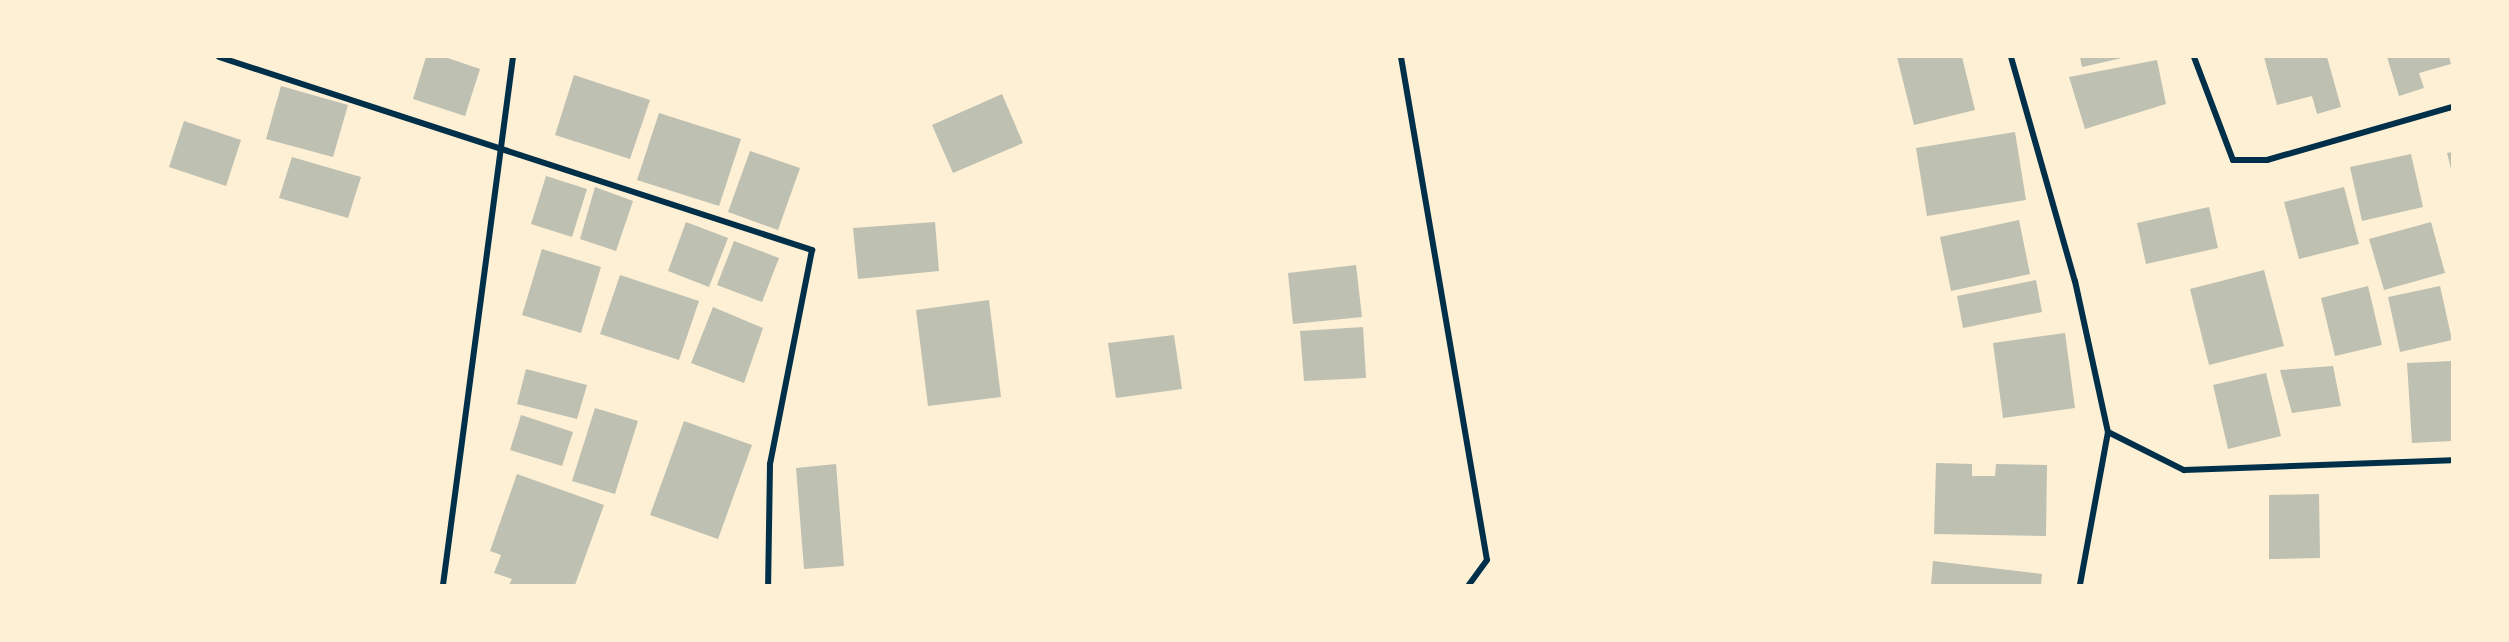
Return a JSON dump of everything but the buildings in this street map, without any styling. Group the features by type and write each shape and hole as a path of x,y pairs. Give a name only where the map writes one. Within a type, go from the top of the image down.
{"street":[{"path":"219,57 238,60 504,150 812,250 770,464 768,585"},
{"path":"443,585 504,150 513,57"},
{"path":"1401,57 1487,560 1469,585"},
{"path":"2011,57 2075,281 2108,432 2080,585"},
{"path":"2194,57 2233,160 2267,160 2452,107"},
{"path":"2108,432 2184,470 2452,460"}]}
